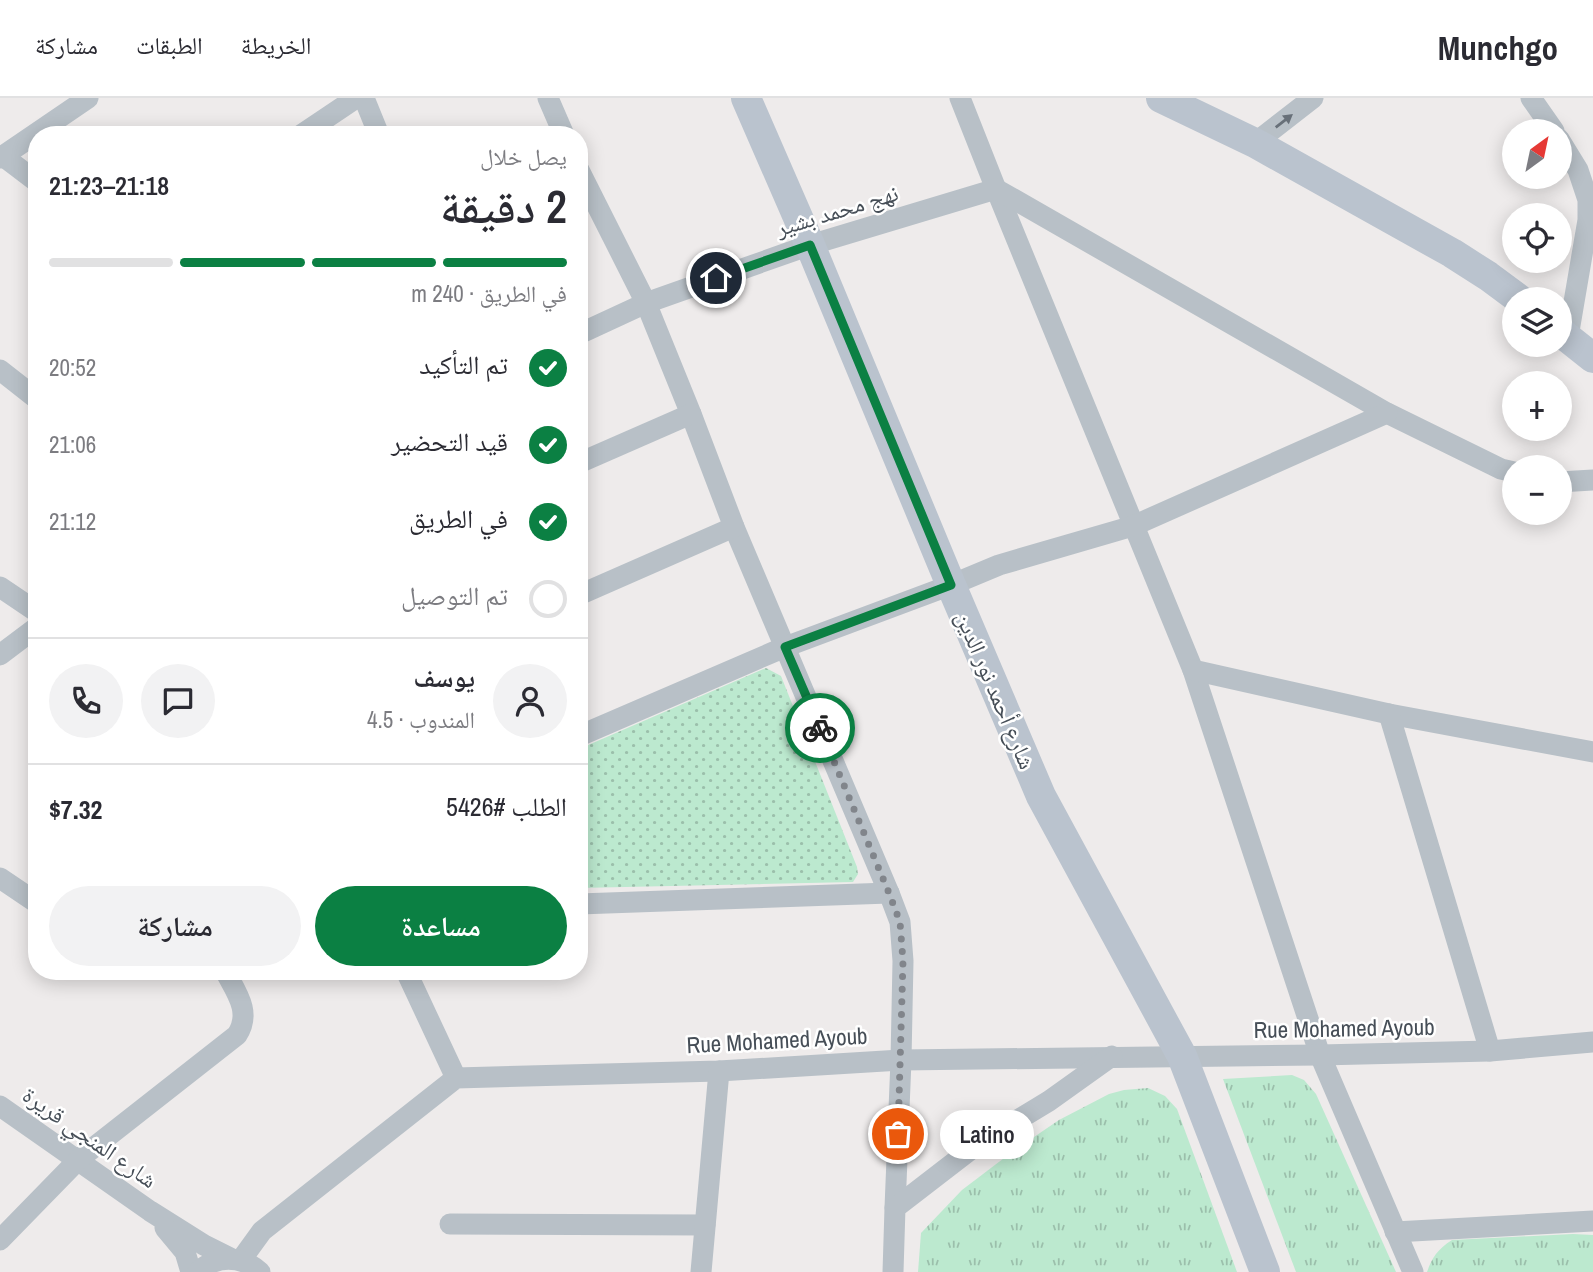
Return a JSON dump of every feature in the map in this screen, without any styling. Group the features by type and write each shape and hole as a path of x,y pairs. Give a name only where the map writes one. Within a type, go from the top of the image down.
{"street":[{"path":"47,126 88,98"},
{"path":"314,126 356,98"},
{"path":"364,98 375,126"},
{"path":"548,98 560,126"},
{"name":"شارع أحمد نور الدين","path":"746,98 1041,796 1182,1056 1265,1272"},
{"path":"960,98 1193,670 1320,1055 1413,1272"},
{"path":"1161,98 1255,143 1452,253 1503,287"},
{"path":"1255,143 1313,98"},
{"path":"1531,98 1546,119"},
{"path":"28,139 2,157 28,176"},
{"path":"1572,160 1588,200 1588,220 1572,296"},
{"path":"996,189 1387,413 1502,469"},
{"name":"نهج محمد بشير","path":"588,330 646,303 810,245 996,189"},
{"path":"588,191 646,303 734,527 900,922 903,961 893,1272"},
{"path":"1572,341 1593,358"},
{"path":"0,370 28,392"},
{"path":"588,732 785,647 999,565 1133,526 1387,413"},
{"path":"588,459 691,414"},
{"path":"1572,481 1593,480"},
{"path":"588,591 734,527"},
{"path":"0,587 28,606"},
{"path":"0,655 28,634"},
{"path":"1193,670 1389,714 1593,752"},
{"path":"1389,714 1490,1051"},
{"path":"0,878 28,898"},
{"path":"588,904 889,893"},
{"path":"0,1240 79,1159 237,1035 244,1017 243,1005 230,980"},
{"path":"198,1272 209,1263 220,1259 236,1259 262,1231 456,1078 410,980"},
{"name":"Rue Mohamed Ayoub","path":"456,1078 719,1071 901,1060 1490,1051 1593,1042"},
{"path":"895,1208 978,1144 1049,1101 1112,1056"},
{"path":"701,1272 719,1071"},
{"name":"شارع المنجي قريرة","path":"0,1106 150,1211 204,1245 253,1266 260,1272"},
{"name":"شارع المنجي قريرة","path":"150,1211 185,1252 191,1272"},
{"path":"1395,1232 1593,1221"},
{"path":"450,1224 705,1225"}],"green space":[{"path":"766,668 781,676 858,874 853,882 588,888 588,745"},
{"path":"1292,1075 1304,1080 1316,1094 1396,1272 1296,1272 1223,1079"},
{"path":"1148,1088 1165,1096 1177,1109 1237,1272 918,1272 921,1233 962,1190 1059,1120 1109,1094"},
{"path":"1593,1235 1593,1272 1427,1272 1436,1254 1452,1240"}],"way so far":[{"path":"820,728 900,922 903,961 898,1134"}],"place":[{"name":"Latino","path":"898,1134"}],"route":[{"path":"716,278 810,245 951,585 785,647 820,728"}]}
